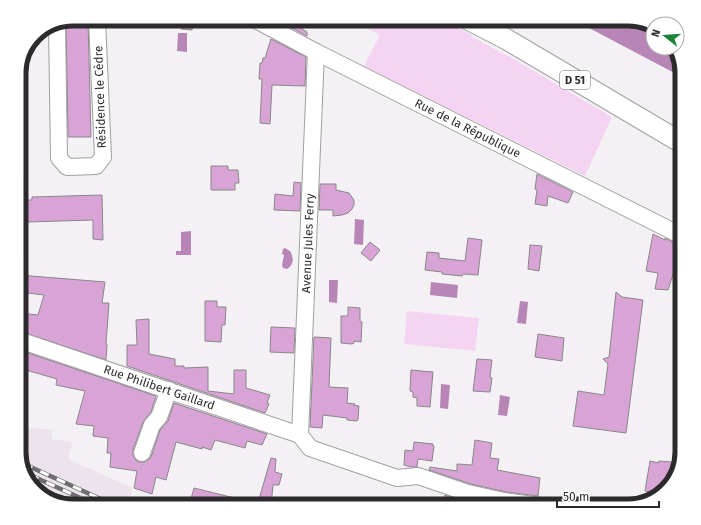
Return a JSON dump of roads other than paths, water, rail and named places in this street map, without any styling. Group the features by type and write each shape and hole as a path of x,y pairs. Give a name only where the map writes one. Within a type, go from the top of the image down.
{"main road":[{"name":"D 51","path":"481,26 506,39 675,139"}],"street":[{"name":"Résidence le Cèdre","path":"57,29 59,158 67,167 96,166 103,158 97,26"},
{"name":"Rue de la République","path":"267,26 675,232"},
{"name":"Avenue Jules Ferry","path":"300,435 316,52"},
{"name":"Rue Philibert Gaillard","path":"26,342 300,435"},
{"path":"142,452 152,426 158,417 168,390"},
{"path":"300,435 310,448 397,478 418,476 468,493 495,499"}],"railway":[{"path":"29,466 101,499"},
{"path":"34,477 83,499"}]}
